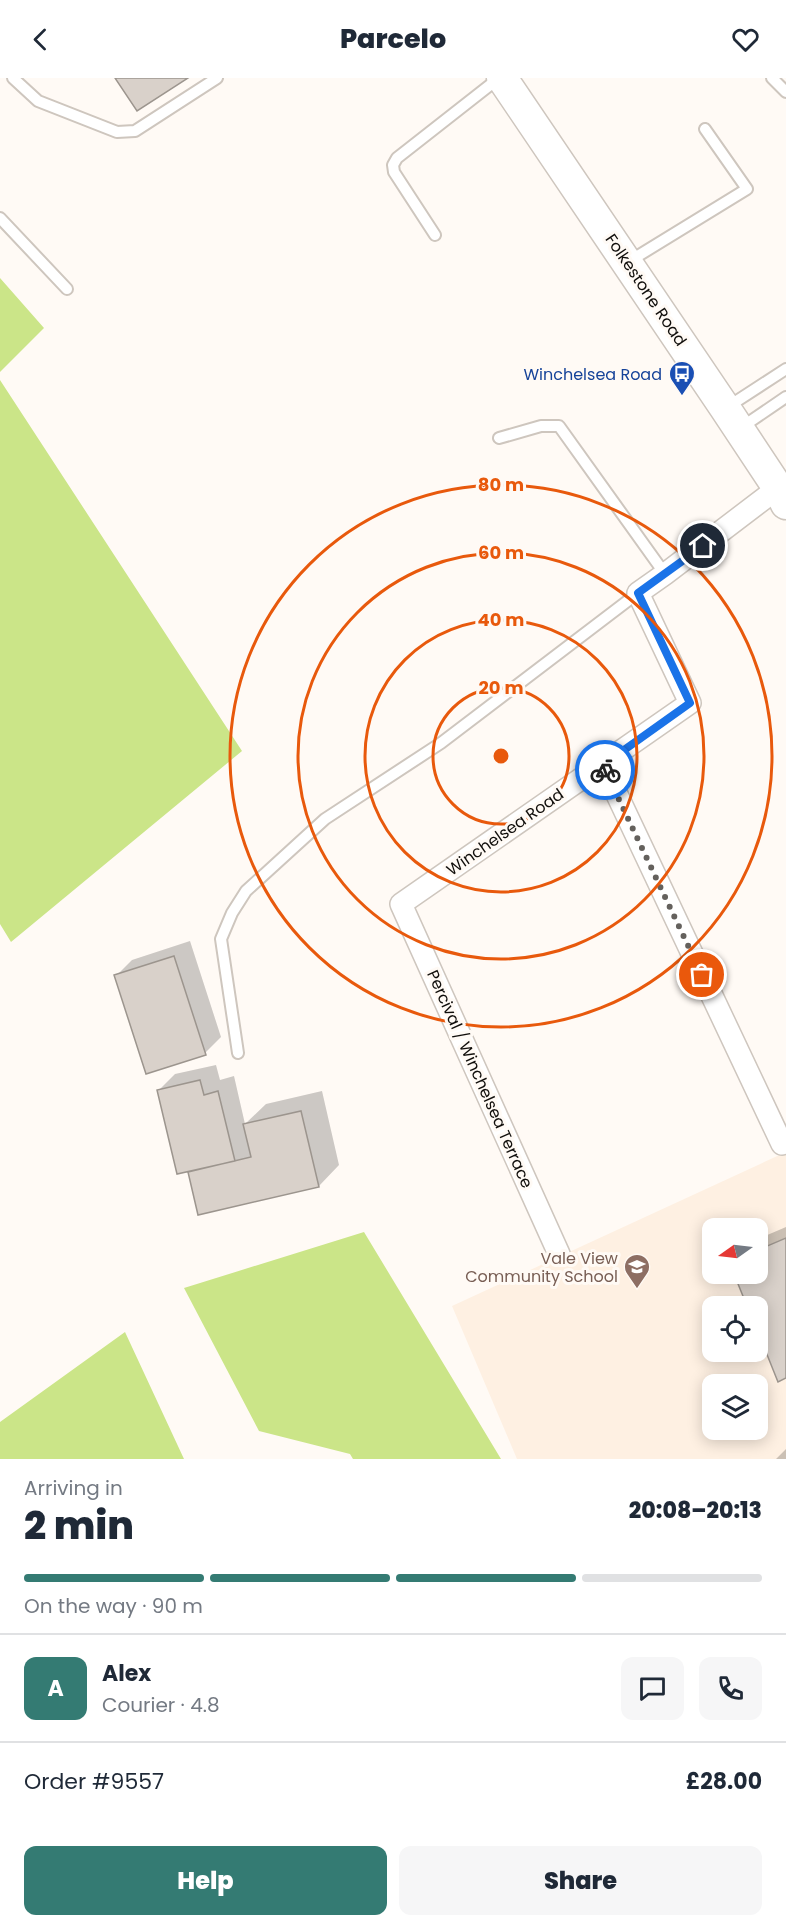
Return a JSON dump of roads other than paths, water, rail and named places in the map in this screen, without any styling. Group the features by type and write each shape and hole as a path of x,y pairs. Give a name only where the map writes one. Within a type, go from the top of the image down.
{"main road":[{"name":"Folkestone Road","path":"500,78 627,262 782,496"}],"street":[{"path":"638,593 782,496"},
{"name":"Winchelsea Road","path":"401,904 690,703 638,593"},
{"path":"603,765 782,1144"},
{"name":"Percival / Winchelsea Terrace","path":"401,904 559,1254"}],"lane":[{"path":"14,78 38,101 117,132 135,131 216,78"},
{"path":"435,235 394,172 393,165 397,158 500,78"},
{"path":"772,78 786,92"},
{"path":"627,262 747,189 705,129"},
{"path":"0,218 67,289"},
{"path":"732,418 786,369"},
{"path":"732,418 786,397"},
{"path":"499,438 542,426 559,426 665,574"},
{"path":"238,1053 220,939 232,913 246,891 325,819 441,743 638,593"}],"place":[{"name":"Winchelsea Road","path":"682,397"},
{"name":"Vale View Community School","path":"637,1290"}]}
